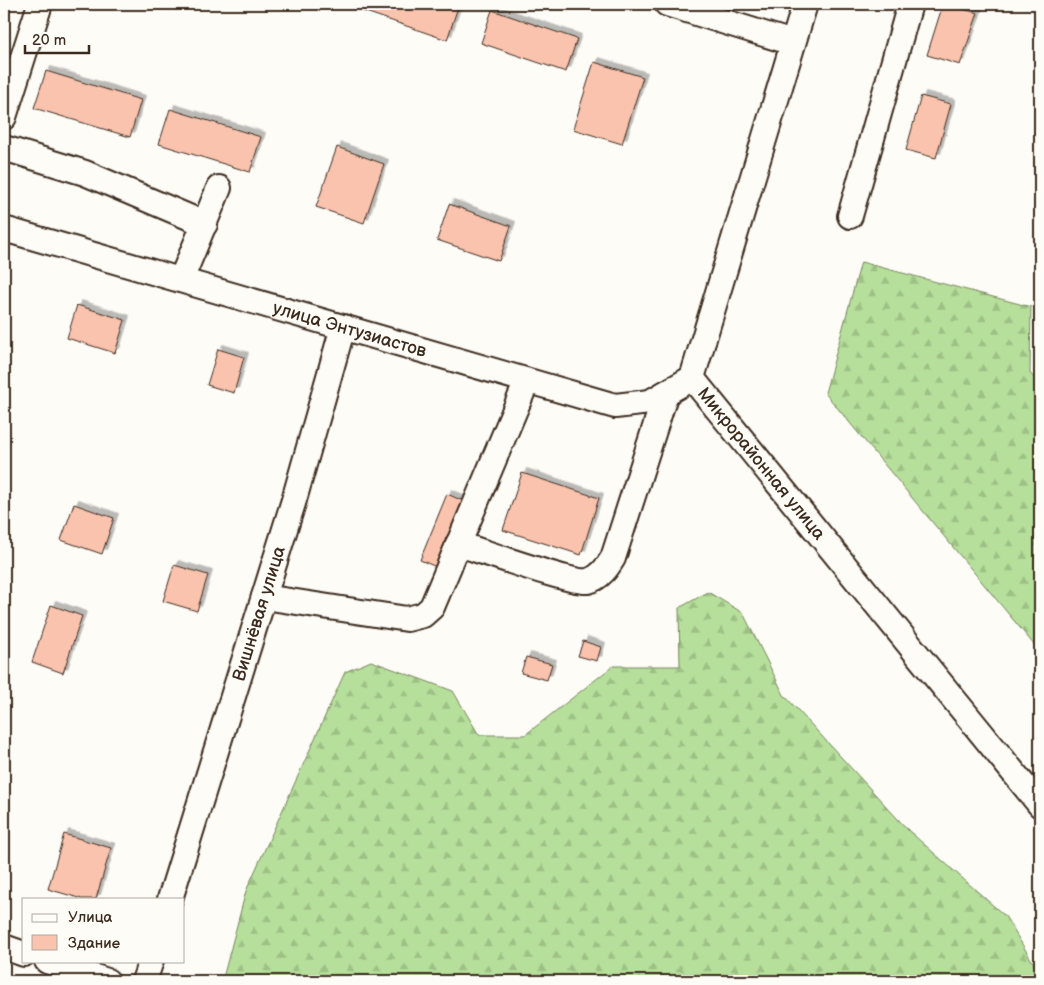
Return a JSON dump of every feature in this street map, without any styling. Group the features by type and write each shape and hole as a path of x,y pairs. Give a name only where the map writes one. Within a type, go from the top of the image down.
{"street":[{"path":"4,117 40,4"},
{"path":"667,4 793,43"},
{"name":"Микрорайонная улица","path":"805,4 692,378 1040,805"},
{"path":"850,216 910,4"},
{"path":"4,148 85,173 205,224"},
{"path":"181,280 218,188"},
{"name":"улица Энтузиастов","path":"4,229 615,406 650,402 692,378"},
{"name":"Вишнёвая улица","path":"170,898 264,597 343,327"},
{"path":"264,597 407,619 423,615 432,607 527,381"},
{"path":"458,544 568,579 588,581 605,572 613,558 666,393"},
{"path":"4,947 22,953"},
{"path":"50,962 108,981"},
{"path":"144,981 150,962"}],"green space":[{"path":"861,262 1031,307 1030,373 1040,385 1040,652 825,393"},
{"path":"708,592 743,613 784,695 908,830 1005,916 1040,974 1040,981 225,981 223,978 246,891 345,672 371,661 453,691 479,735 525,735 613,666 680,666 679,608"}],"building":[{"path":"362,4 459,4 447,40 360,10"},
{"path":"943,4 978,13 960,65 927,55"},
{"path":"492,10 577,39 566,72 481,43"},
{"path":"594,62 643,77 622,144 573,129"},
{"path":"46,71 141,100 130,137 34,108"},
{"path":"921,96 951,104 936,158 906,150"},
{"path":"170,109 261,137 250,172 159,144"},
{"path":"337,147 384,164 364,223 316,207"},
{"path":"449,204 511,226 499,261 437,240"},
{"path":"77,305 125,320 115,353 67,338"},
{"path":"218,349 244,357 234,393 207,385"},
{"path":"522,473 599,498 581,555 503,530"},
{"path":"447,494 468,503 441,569 420,560"},
{"path":"74,504 114,518 102,554 61,540"},
{"path":"174,565 208,575 197,611 163,601"},
{"path":"51,605 82,616 63,673 32,662"},
{"path":"583,641 601,647 597,661 578,656"},
{"path":"526,657 552,664 547,680 521,673"},
{"path":"64,834 111,848 96,898 79,898 48,889"}]}
